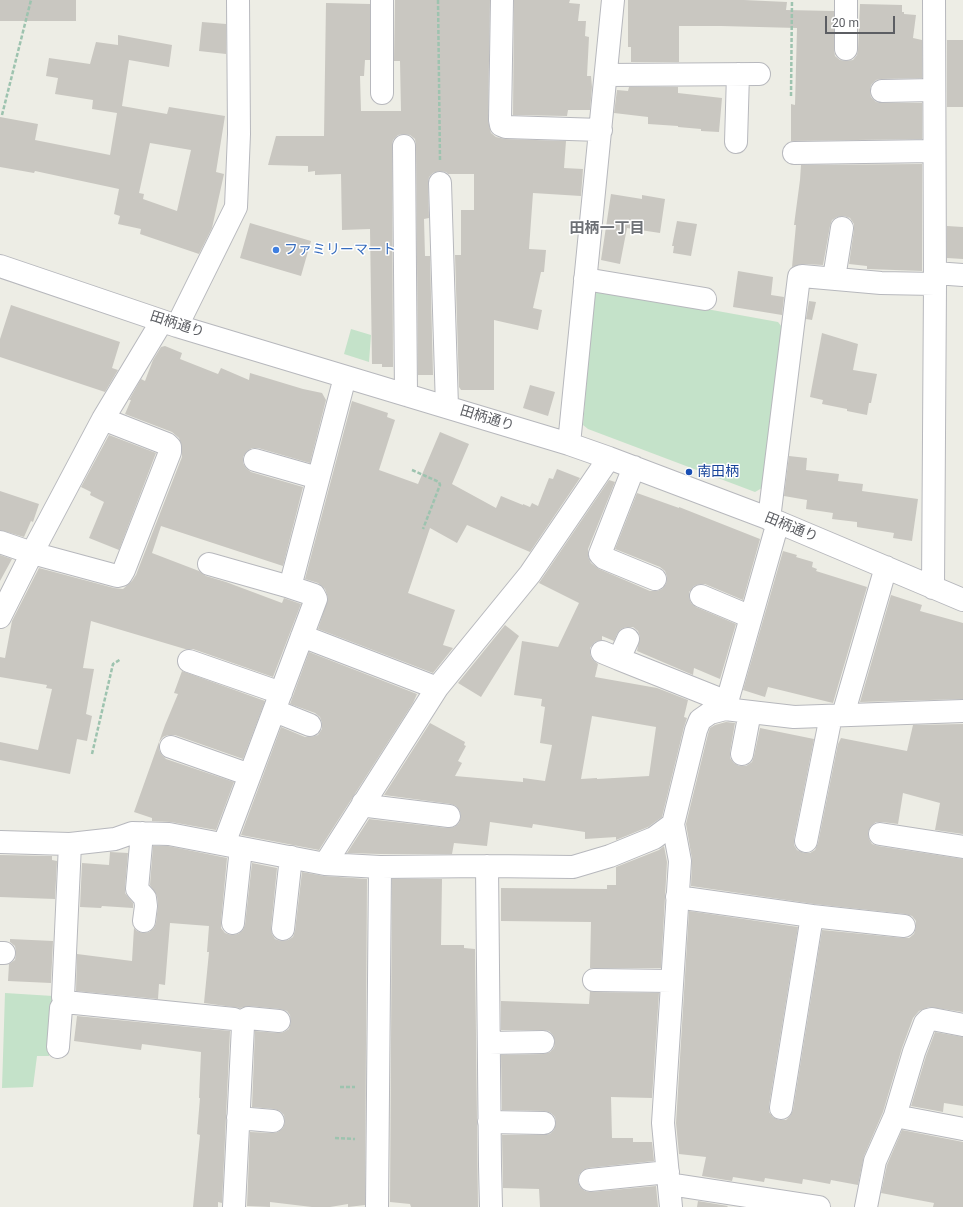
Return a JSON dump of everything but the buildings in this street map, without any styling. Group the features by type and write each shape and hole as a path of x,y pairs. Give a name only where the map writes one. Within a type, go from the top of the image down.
{"street":[{"path":"0,617 103,419 169,323 236,207 239,134 238,0"},
{"path":"382,0 382,93"},
{"path":"502,0 501,125 506,127 600,130"},
{"path":"569,444 613,0"},
{"path":"846,0 846,50"},
{"path":"933,588 936,279 934,0"},
{"path":"606,75 748,74 736,142"},
{"path":"882,91 934,90"},
{"path":"404,146 406,395"},
{"path":"794,152 934,150"},
{"path":"440,183 446,407"},
{"path":"834,278 842,228"},
{"name":"田柄通り","path":"0,266 169,323 569,444 634,467 773,521 963,600"},
{"path":"726,706 751,617 773,521 799,277 834,278 881,283 936,279 963,275"},
{"path":"585,279 705,299"},
{"path":"290,587 345,377"},
{"path":"0,542 32,553 116,576 121,575 170,452 170,447 167,444 103,419"},
{"path":"325,864 437,688 530,574 609,458"},
{"path":"255,460 318,478"},
{"path":"634,467 600,554 604,558 655,579"},
{"path":"209,564 316,596 250,775 233,846 232,922"},
{"path":"806,841 837,715 886,567"},
{"path":"701,596 751,617"},
{"path":"302,636 437,688"},
{"path":"628,639 611,656 726,706 750,712 794,717 963,711"},
{"path":"189,661 278,702 310,725"},
{"path":"671,1207 663,1123 680,860 673,824 696,730 700,720 710,713 726,706"},
{"path":"742,754 750,712"},
{"path":"171,747 250,775"},
{"path":"363,803 368,806 449,816"},
{"path":"0,842 70,844 115,839 132,833 169,834 325,864 380,867 573,867 610,856 654,838 673,824"},
{"path":"142,833 137,889 145,898 146,906 144,921"},
{"path":"880,834 963,847"},
{"path":"58,1047 61,1008 65,1002 70,844"},
{"path":"283,929 291,858"},
{"path":"488,866 489,1122 492,1207"},
{"path":"378,1207 380,867"},
{"path":"677,897 812,916 904,926"},
{"path":"781,1108 812,916"},
{"path":"594,980 672,981"},
{"path":"65,1002 234,1019 240,1022 243,1026 234,1207"},
{"path":"240,1022 248,1018 279,1020"},
{"path":"866,1207 875,1161 895,1116 914,1052 925,1023 932,1019 963,1025"},
{"path":"489,1043 543,1042"},
{"path":"895,1116 963,1129"},
{"path":"238,1118 273,1121"},
{"path":"489,1122 544,1123"},
{"path":"590,1180 669,1178 819,1207"}],"path":[{"path":"2,115 31,0"},
{"path":"438,0 440,183"},
{"path":"791,96 792,0"},
{"path":"412,470 439,482 440,485 423,529"},
{"path":"92,754 113,664 121,659"}],"green space":[{"path":"602,290 778,322 782,327 762,488 755,492 588,429 583,425 594,293"},
{"path":"351,329 371,335 369,362 344,354"},
{"path":"5,993 53,996 49,1056 37,1056 33,1087 2,1088"}],"place":[{"name":"ファミリーマート","path":"276,250"},
{"name":"南田柄","path":"689,472"}],"district":[{"name":"田柄一丁目","path":"607,229"}]}
